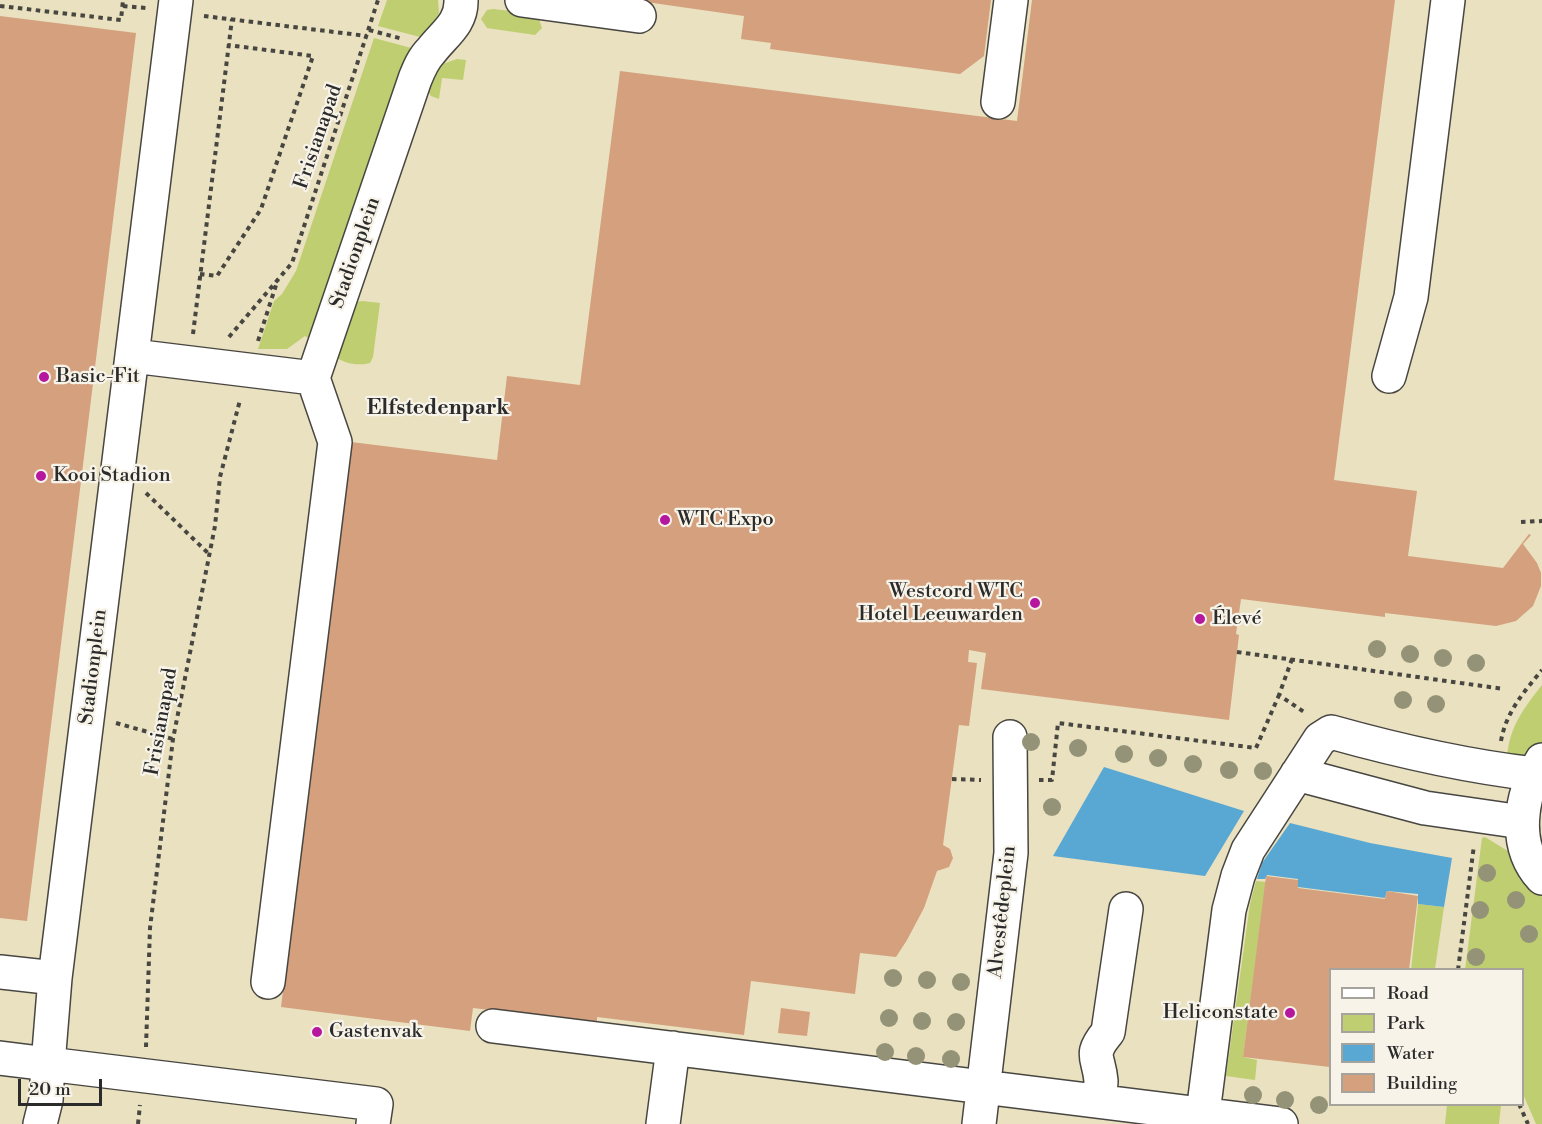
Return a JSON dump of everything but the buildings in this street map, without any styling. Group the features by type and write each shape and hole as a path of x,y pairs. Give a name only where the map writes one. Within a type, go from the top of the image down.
{"street":[{"name":"Stadionplein","path":"314,378 414,79 431,50 455,25 461,9 461,0"},
{"path":"524,0 639,16"},
{"path":"998,102 1011,0"},
{"path":"1389,376 1411,297 1448,0"},
{"name":"Stadionplein","path":"40,1124 46,1100 55,978 175,6"},
{"path":"132,357 314,378 335,442 268,982"},
{"path":"1203,1113 1229,910 1238,876 1248,850 1315,746 1332,732 1439,760 1538,767 1525,794 1532,823 1529,857 1542,878"},
{"name":"Alvestêdeplein","path":"979,1124 1011,853 1011,737"},
{"path":"1297,774 1425,808 1532,823"},
{"path":"1099,1091 1095,1062 1098,1044 1108,1032 1126,909"},
{"path":"0,972 55,978"},
{"path":"493,1026 984,1087 1099,1091 1203,1113 1281,1124"},
{"path":"663,1124 673,1048"},
{"path":"0,1058 375,1104 373,1124"}],"path":[{"path":"0,6 121,21 123,0"},
{"name":"Frisianapad","path":"197,365 292,264 378,0"},
{"path":"175,6 232,19 367,36"},
{"path":"197,365 200,274 232,19"},
{"path":"369,30 389,35"},
{"path":"200,274 217,276 261,209 313,56 228,45"},
{"name":"Frisianapad","path":"258,339 278,279"},
{"name":"Frisianapad","path":"146,1049 150,928 173,739 210,554 220,477 239,404"},
{"path":"116,489 148,493 210,554"},
{"path":"1521,522 1542,521"},
{"path":"1237,652 1504,689"},
{"path":"952,779 1052,780 1059,723 1256,748 1292,659"},
{"path":"1279,695 1332,732"},
{"path":"87,720 121,724 173,739"},
{"path":"1520,1106 1528,1124"},
{"path":"138,1124 139,1117"}],"green space":[{"path":"387,0 438,0 439,13 424,38 378,26"},
{"path":"487,10 537,14 542,28 535,35 487,28 481,19"},
{"path":"374,38 415,49 312,340 305,336 287,349 258,349 274,301 282,294 296,271"},
{"path":"457,59 466,60 463,80 442,78 439,99 431,96 426,88 440,65"},
{"path":"356,302 380,303 373,357 370,363 352,364 336,356"},
{"path":"1542,685 1542,744 1520,757 1507,758 1514,727"},
{"path":"1485,837 1511,853 1542,897 1542,1124 1536,1124 1524,1096 1524,968 1465,968 1482,838"},
{"path":"1256,881 1266,882 1243,1057 1257,1060 1255,1080 1226,1076 1250,904"},
{"path":"1418,904 1444,907 1435,968 1411,968"},
{"path":"1447,1106 1501,1106 1499,1124 1445,1124"}],"water":[{"path":"1104,767 1244,811 1205,876 1053,856"},
{"path":"1290,823 1370,843 1452,858 1444,907 1418,904 1418,894 1387,891 1385,898 1298,887 1298,879 1267,875 1265,879 1257,879 1262,863"}],"place":[{"name":"Basic-Fit","path":"44,377"},
{"name":"Kooi Stadion","path":"41,476"},
{"name":"WTC Expo","path":"665,520"},
{"name":"Westcord WTC Hotel Leeuwarden","path":"1035,603"},
{"name":"Élevé","path":"1200,619"},
{"name":"Heliconstate","path":"1290,1013"},
{"name":"Gastenvak","path":"317,1032"}],"district":[{"name":"Elfstedenpark","path":"438,409"}]}
